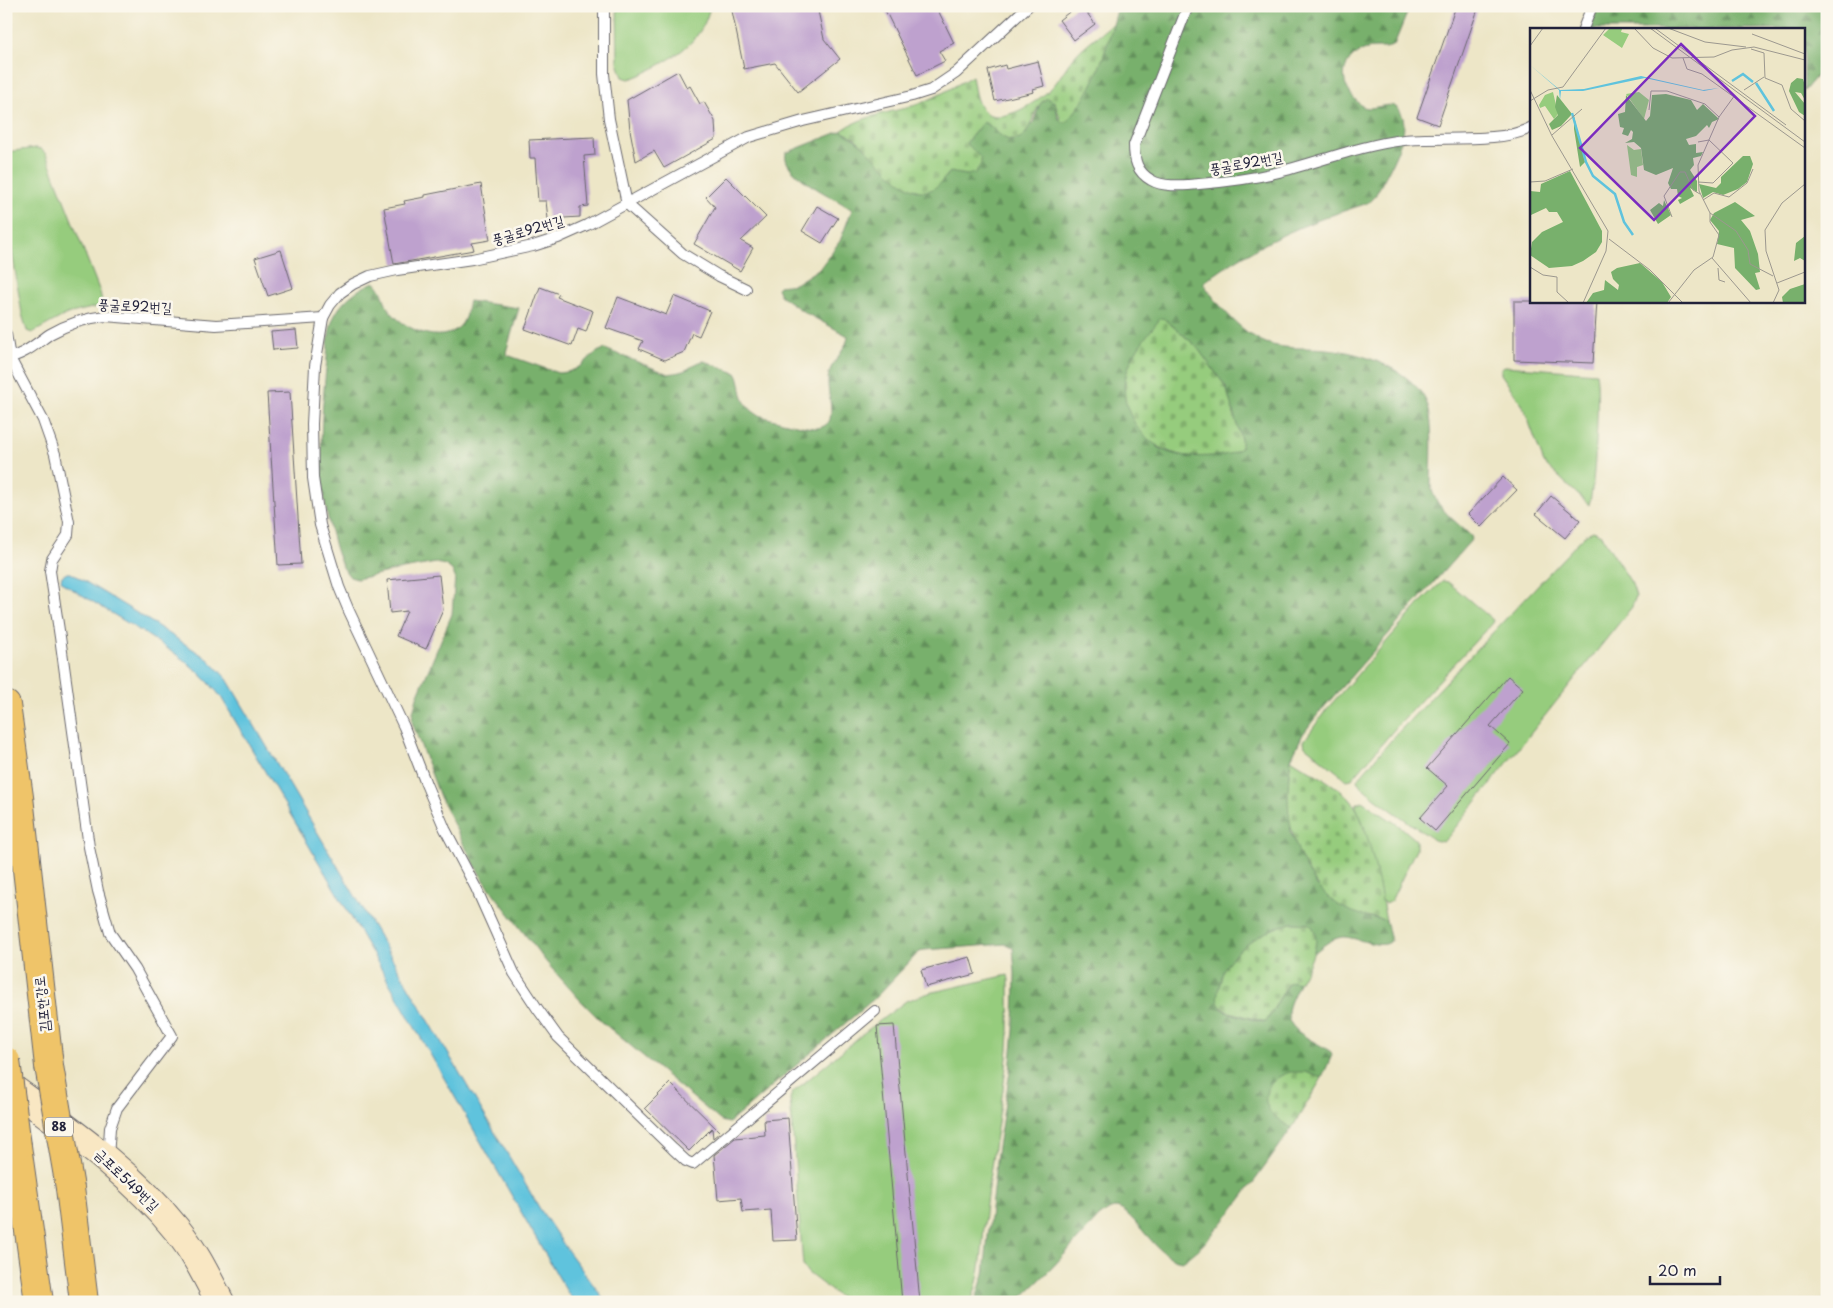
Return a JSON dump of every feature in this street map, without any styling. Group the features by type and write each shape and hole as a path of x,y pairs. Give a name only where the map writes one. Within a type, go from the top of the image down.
{"highway":[{"name":"김포한강로","path":"6,705 19,796 49,1066 70,1188 84,1302"},
{"path":"6,1061 39,1302"}],"main road":[{"name":"금포로549번길","path":"6,1084 92,1146 142,1192 177,1230 202,1266 220,1302"}],"lane":[{"path":"604,6 604,74 609,119 627,204 684,254 719,276 746,289"},
{"name":"풍굴로92번길","path":"8,358 66,326 91,317 105,316 216,325 323,318 330,304 340,293 370,276 472,259 533,246 558,238 627,204 749,137 803,121 931,90 956,73 1028,6"},
{"name":"풍굴로92번길","path":"1188,6 1134,145 1134,159 1140,172 1152,181 1170,186 1241,180 1403,140 1497,136 1516,134 1530,128"},
{"path":"1583,28 1592,6"},
{"path":"323,318 315,366 312,444 316,505 328,555 349,612 404,728 445,829 476,888 514,973 548,1025 654,1131 686,1161 693,1164 875,1011"},
{"path":"6,334 8,358 46,428 54,454 69,522 68,535 52,559 50,571 89,847 98,891 110,934 135,969 172,1036 117,1108 110,1128 108,1161"}],"green space":[{"path":"617,6 710,6 702,27 690,44 664,63 629,79 623,77 618,63"},
{"path":"1116,6 1410,6 1394,45 1360,51 1350,60 1345,70 1344,76 1347,87 1360,105 1372,108 1390,105 1400,111 1403,118 1404,126 1399,147 1375,196 1369,202 1362,205 1279,237 1241,257 1203,283 1216,301 1239,325 1266,343 1281,347 1327,349 1355,354 1386,365 1412,382 1422,393 1430,415 1432,435 1431,486 1433,494 1441,508 1472,539 1318,714 1303,734 1291,759 1289,776 1291,833 1306,866 1317,886 1345,908 1373,918 1386,920 1391,941 1387,944 1375,944 1342,937 1330,941 1314,953 1315,943 1310,924 1293,923 1274,928 1233,956 1221,1008 1226,1012 1263,1022 1268,1019 1288,983 1293,981 1299,983 1289,1006 1289,1020 1298,1031 1331,1052 1332,1055 1322,1078 1305,1072 1273,1114 1292,1128 1223,1222 1193,1254 1182,1261 1172,1258 1163,1252 1130,1217 1123,1211 1114,1208 1099,1217 1050,1270 1017,1302 975,1302 984,1274 997,1153 1010,1071 1014,1030 1015,973 1013,948 1006,944 924,950 918,953 876,997 729,1123 721,1121 601,1021 547,963 481,876 440,797 412,722 417,697 452,614 455,577 452,570 445,565 436,563 357,579 350,577 339,559 324,497 321,454 322,412 329,337 333,319 340,307 356,292 374,282 379,287 389,309 402,323 432,335 443,335 452,332 460,326 465,318 469,301 519,308 506,352 507,355 558,373 575,369 594,354 605,349 668,374 683,371 704,361 736,373 745,401 757,414 813,428 822,427 826,425 831,414 828,385 829,373 848,336 804,312 780,295 777,288 779,286 795,284 820,268 840,241 852,210 801,178 792,170 787,161 786,153 841,131 861,144 896,178 917,191 944,179 950,172 967,175 977,154 966,143 983,122 1001,136 1014,141 1033,123 1040,104 1047,98 1055,102 1058,118 1066,122 1084,98 1098,69 1117,10","holes":["1166,320 1196,346 1226,387 1241,440 1237,451 1208,456 1186,456 1166,451 1152,441 1126,399 1124,386 1131,364 1141,348"]},
{"path":"1598,6 1827,6 1827,64 1806,89 1806,28 1590,28"},
{"path":"1113,23 1096,76 1083,100 1066,122 1061,122 1055,102 1047,98 1038,106 1028,130 1020,139 1008,140 983,122 966,143 981,158 981,164 975,173 967,175 950,172 933,189 923,191 913,189 892,175 856,139 841,131 869,117 928,100 972,76 978,102 989,115 998,116 1020,110 1049,90 1079,51"},
{"path":"41,149 46,154 102,301 100,306 67,314 32,333 27,331 22,314 6,213 6,152"},
{"path":"1163,318 1196,346 1226,387 1241,440 1241,447 1235,452 1224,455 1202,456 1173,453 1149,440 1141,432 1130,414 1126,403 1125,382 1130,364 1138,348 1160,319"},
{"path":"1505,366 1596,373 1596,439 1589,505 1544,463 1523,406 1501,374 1501,368"},
{"path":"1593,531 1601,535 1632,584 1636,596 1632,607 1447,838 1442,842 1434,840 1379,801 1360,785 1357,780 1393,738 1585,535"},
{"path":"1443,581 1448,582 1493,620 1492,623 1398,725 1352,779 1347,780 1305,746 1304,741 1326,710 1424,599"},
{"path":"1291,759 1336,787 1349,798 1356,808 1362,821 1372,856 1386,920 1359,914 1335,903 1323,892 1308,871 1296,844 1289,817 1288,789"},
{"path":"1362,801 1401,827 1416,840 1416,849 1391,901 1385,904 1381,899 1363,823 1356,807 1356,804"},
{"path":"1293,923 1310,924 1316,938 1313,954 1299,983 1293,981 1288,983 1266,1022 1223,1009 1218,1001 1218,992 1224,971 1231,959 1238,951 1256,938 1275,928"},
{"path":"1008,975 1009,1032 1006,1068 988,1185 982,1253 971,1302 846,1302 808,1273 803,1266 790,1099 792,1093 865,1032 906,1001 929,993"},
{"path":"1291,1072 1305,1072 1322,1078 1292,1128 1272,1114 1266,1100 1268,1088 1272,1082"}],"water":[{"path":"71,573 145,618 208,659 227,679 540,1209 606,1302 574,1302 566,1290 357,927 221,697 202,676 173,652 64,584 61,580 62,576"}],"building":[{"path":"731,6 817,6 824,39 840,59 798,92 775,63 744,69"},
{"path":"883,6 936,6 954,43 939,51 945,61 917,75"},
{"path":"1077,6 1082,6 1095,24 1074,40 1059,20"},
{"path":"1456,6 1479,6 1438,125 1417,117"},
{"path":"1038,61 1044,86 1033,89 1034,92 995,101 988,70 1005,65 1006,69"},
{"path":"678,71 687,88 690,86 700,104 704,102 715,121 716,139 664,168 654,151 636,161 627,100"},
{"path":"594,137 595,155 584,156 588,206 580,207 580,217 548,219 546,201 538,201 535,158 530,158 529,140"},
{"path":"726,177 766,217 741,241 753,248 740,271 694,244 715,207 706,197"},
{"path":"481,184 490,240 472,243 474,250 394,264 384,208 405,204 404,201 425,197 425,195"},
{"path":"817,206 838,218 822,243 802,231"},
{"path":"281,250 293,288 268,296 255,258"},
{"path":"540,287 559,294 557,297 593,311 586,332 578,329 572,346 525,329"},
{"path":"674,296 710,311 699,336 692,333 684,352 665,360 639,349 643,341 606,328 618,297 666,315"},
{"path":"1514,301 1597,302 1593,363 1514,360"},
{"path":"296,330 298,348 273,350 271,332"},
{"path":"290,392 301,564 278,565 267,393"},
{"path":"1503,477 1517,490 1481,527 1468,514"},
{"path":"1551,496 1580,520 1565,538 1536,514"},
{"path":"439,575 443,610 426,649 396,636 407,611 390,613 387,580"},
{"path":"1508,676 1523,689 1490,726 1510,744 1435,831 1420,818 1448,786 1427,768"},
{"path":"970,957 975,974 926,987 921,970"},
{"path":"894,1025 920,1302 902,1302 877,1026"},
{"path":"670,1083 720,1132 713,1138 712,1128 689,1151 645,1108"},
{"path":"788,1118 797,1240 773,1241 771,1210 743,1212 741,1198 718,1200 714,1155 735,1138 765,1135 764,1120"}]}
